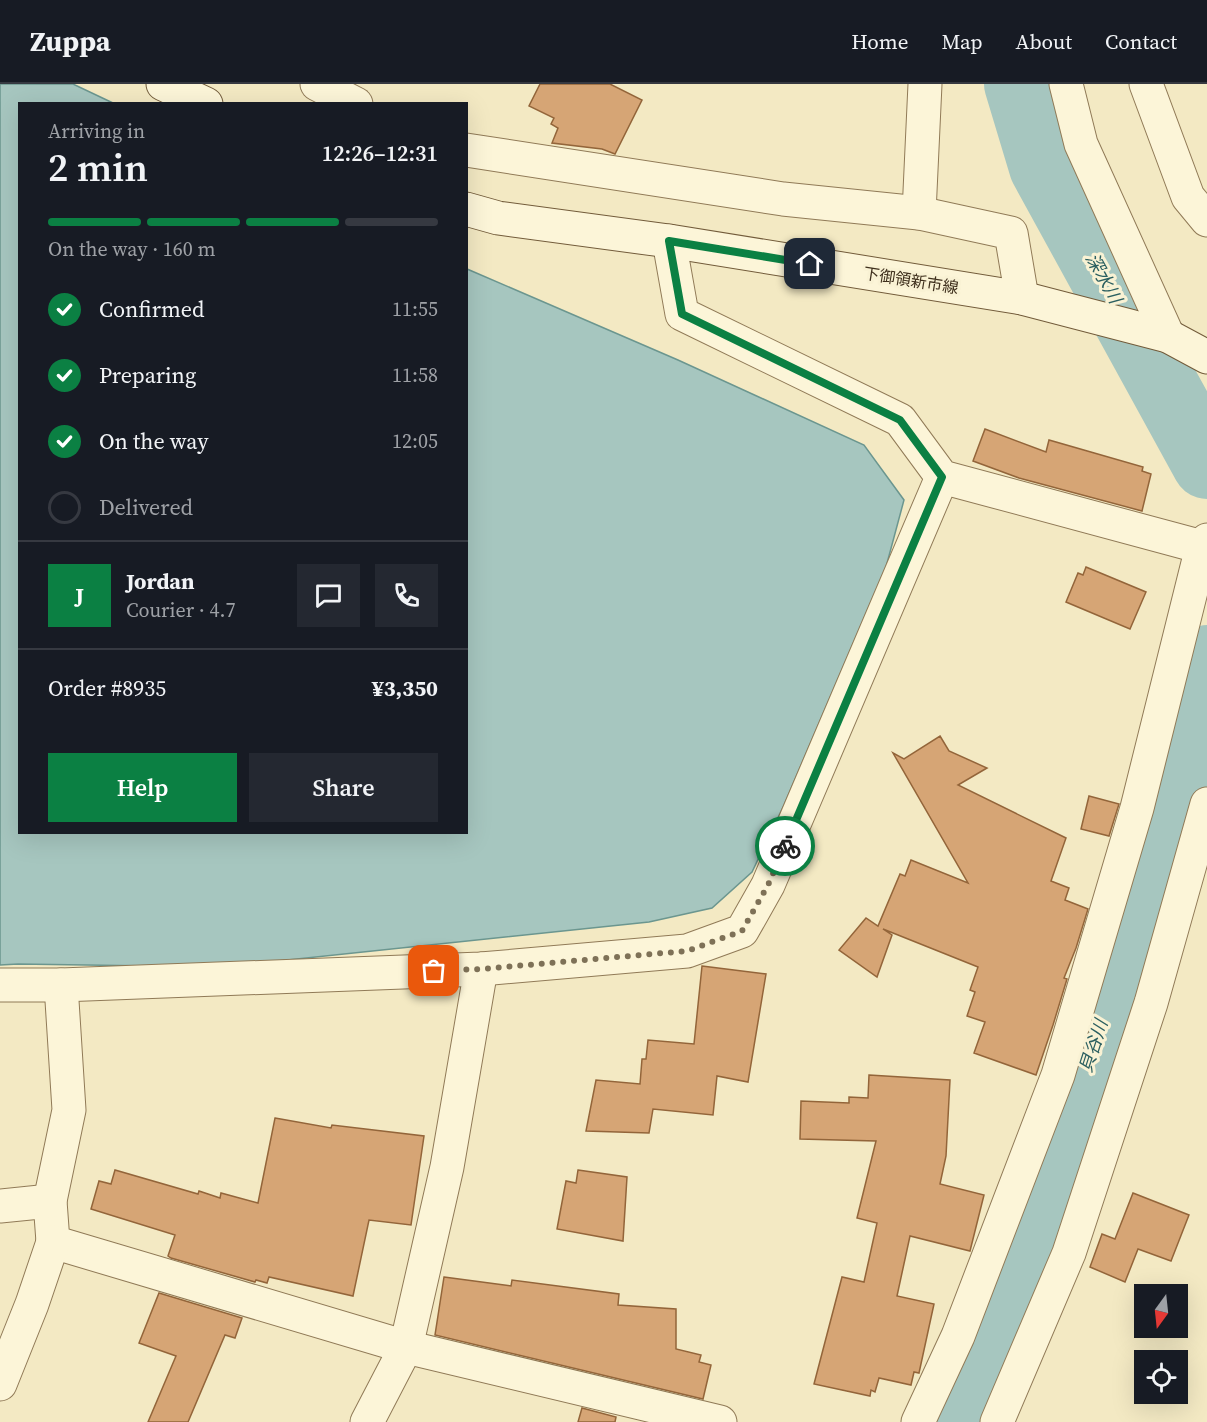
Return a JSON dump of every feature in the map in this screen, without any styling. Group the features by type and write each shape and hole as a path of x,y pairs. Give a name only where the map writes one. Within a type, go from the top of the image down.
{"street":[{"path":"163,84 202,102"},
{"path":"317,84 352,102"},
{"path":"919,213 925,84"},
{"path":"1066,84 1081,144 1168,336"},
{"path":"1146,84 1188,197 1207,220"},
{"path":"468,150 783,199 919,213 1011,233 1022,298"},
{"name":"下御領新市線","path":"468,210 498,218 669,241 1022,298 1168,336 1207,357"},
{"path":"669,241 682,314 900,420 942,477 1204,544 1137,808 1058,1075 958,1336 918,1422"},
{"path":"0,985 61,985 481,969 687,951 742,931 768,885 942,477"},
{"path":"997,1422 1069,1253 1151,1003 1207,804"},
{"path":"367,1422 406,1347 447,1167 481,969"},
{"path":"0,1384 32,1304 53,1242 50,1201 69,1110 61,985"},
{"path":"0,1206 50,1201"},
{"path":"53,1242 406,1347 720,1422"}],"water":[{"path":"0,84 73,84 111,102 18,102 18,834 468,834 468,269 678,360 864,445 904,500 886,567 784,805 752,872 712,908 649,922 221,967 0,965"}],"building":[{"path":"540,84 610,84 642,100 615,154 602,149 552,143 558,128 551,124 554,118 529,106"},
{"path":"985,429 1046,452 1049,440 1143,467 1142,471 1151,474 1142,511 1019,478 973,461"},
{"path":"1086,567 1146,592 1130,629 1066,602 1078,573 1083,575"},
{"path":"940,736 949,751 987,768 958,785 1066,838 1051,881 1069,888 1065,900 1088,909 1064,978 1067,979 1036,1075 974,1053 985,1022 967,1016 975,992 970,990 978,967 883,929 892,935 877,977 839,950 866,918 878,926 900,874 905,876 911,860 968,883 893,753 904,759"},
{"path":"1089,796 1119,804 1109,836 1081,829"},
{"path":"702,966 766,974 748,1082 717,1076 713,1115 653,1109 649,1133 586,1131 596,1080 640,1084 642,1059 646,1059 648,1040 694,1044"},
{"path":"869,1075 950,1080 946,1156 940,1184 984,1195 970,1251 910,1236 897,1296 934,1304 919,1373 914,1372 911,1385 879,1378 875,1392 871,1390 870,1396 814,1384 842,1277 864,1282 877,1223 857,1218 876,1141 800,1139 801,1101 849,1103 849,1097 868,1098"},
{"path":"275,1118 331,1128 332,1125 424,1136 411,1225 369,1220 353,1296 269,1277 267,1283 256,1280 255,1282 171,1258 168,1256 175,1235 91,1209 99,1181 111,1184 115,1170 198,1194 199,1191 220,1198 221,1193 258,1203"},
{"path":"578,1170 627,1177 623,1241 557,1229 566,1181 576,1183"},
{"path":"1133,1193 1189,1215 1171,1261 1138,1249 1125,1282 1090,1267 1102,1234 1115,1239"},
{"path":"444,1277 511,1286 512,1280 619,1294 618,1305 676,1309 676,1349 701,1355 699,1362 711,1365 703,1399 435,1335"},
{"path":"159,1293 242,1318 235,1338 225,1335 188,1422 148,1422 176,1356 139,1343"},
{"path":"582,1408 616,1417 615,1422 578,1422"}],"waterway":[{"name":"深水川","path":"1019,84 1044,167 1207,464"},
{"name":"貝谷川","path":"951,1422 996,1334 1115,979 1207,660"}],"way so far":[{"path":"434,971 687,951 742,931 768,885 785,846"}],"route":[{"path":"785,846 942,477 900,420 682,314 669,241 810,264"}]}
